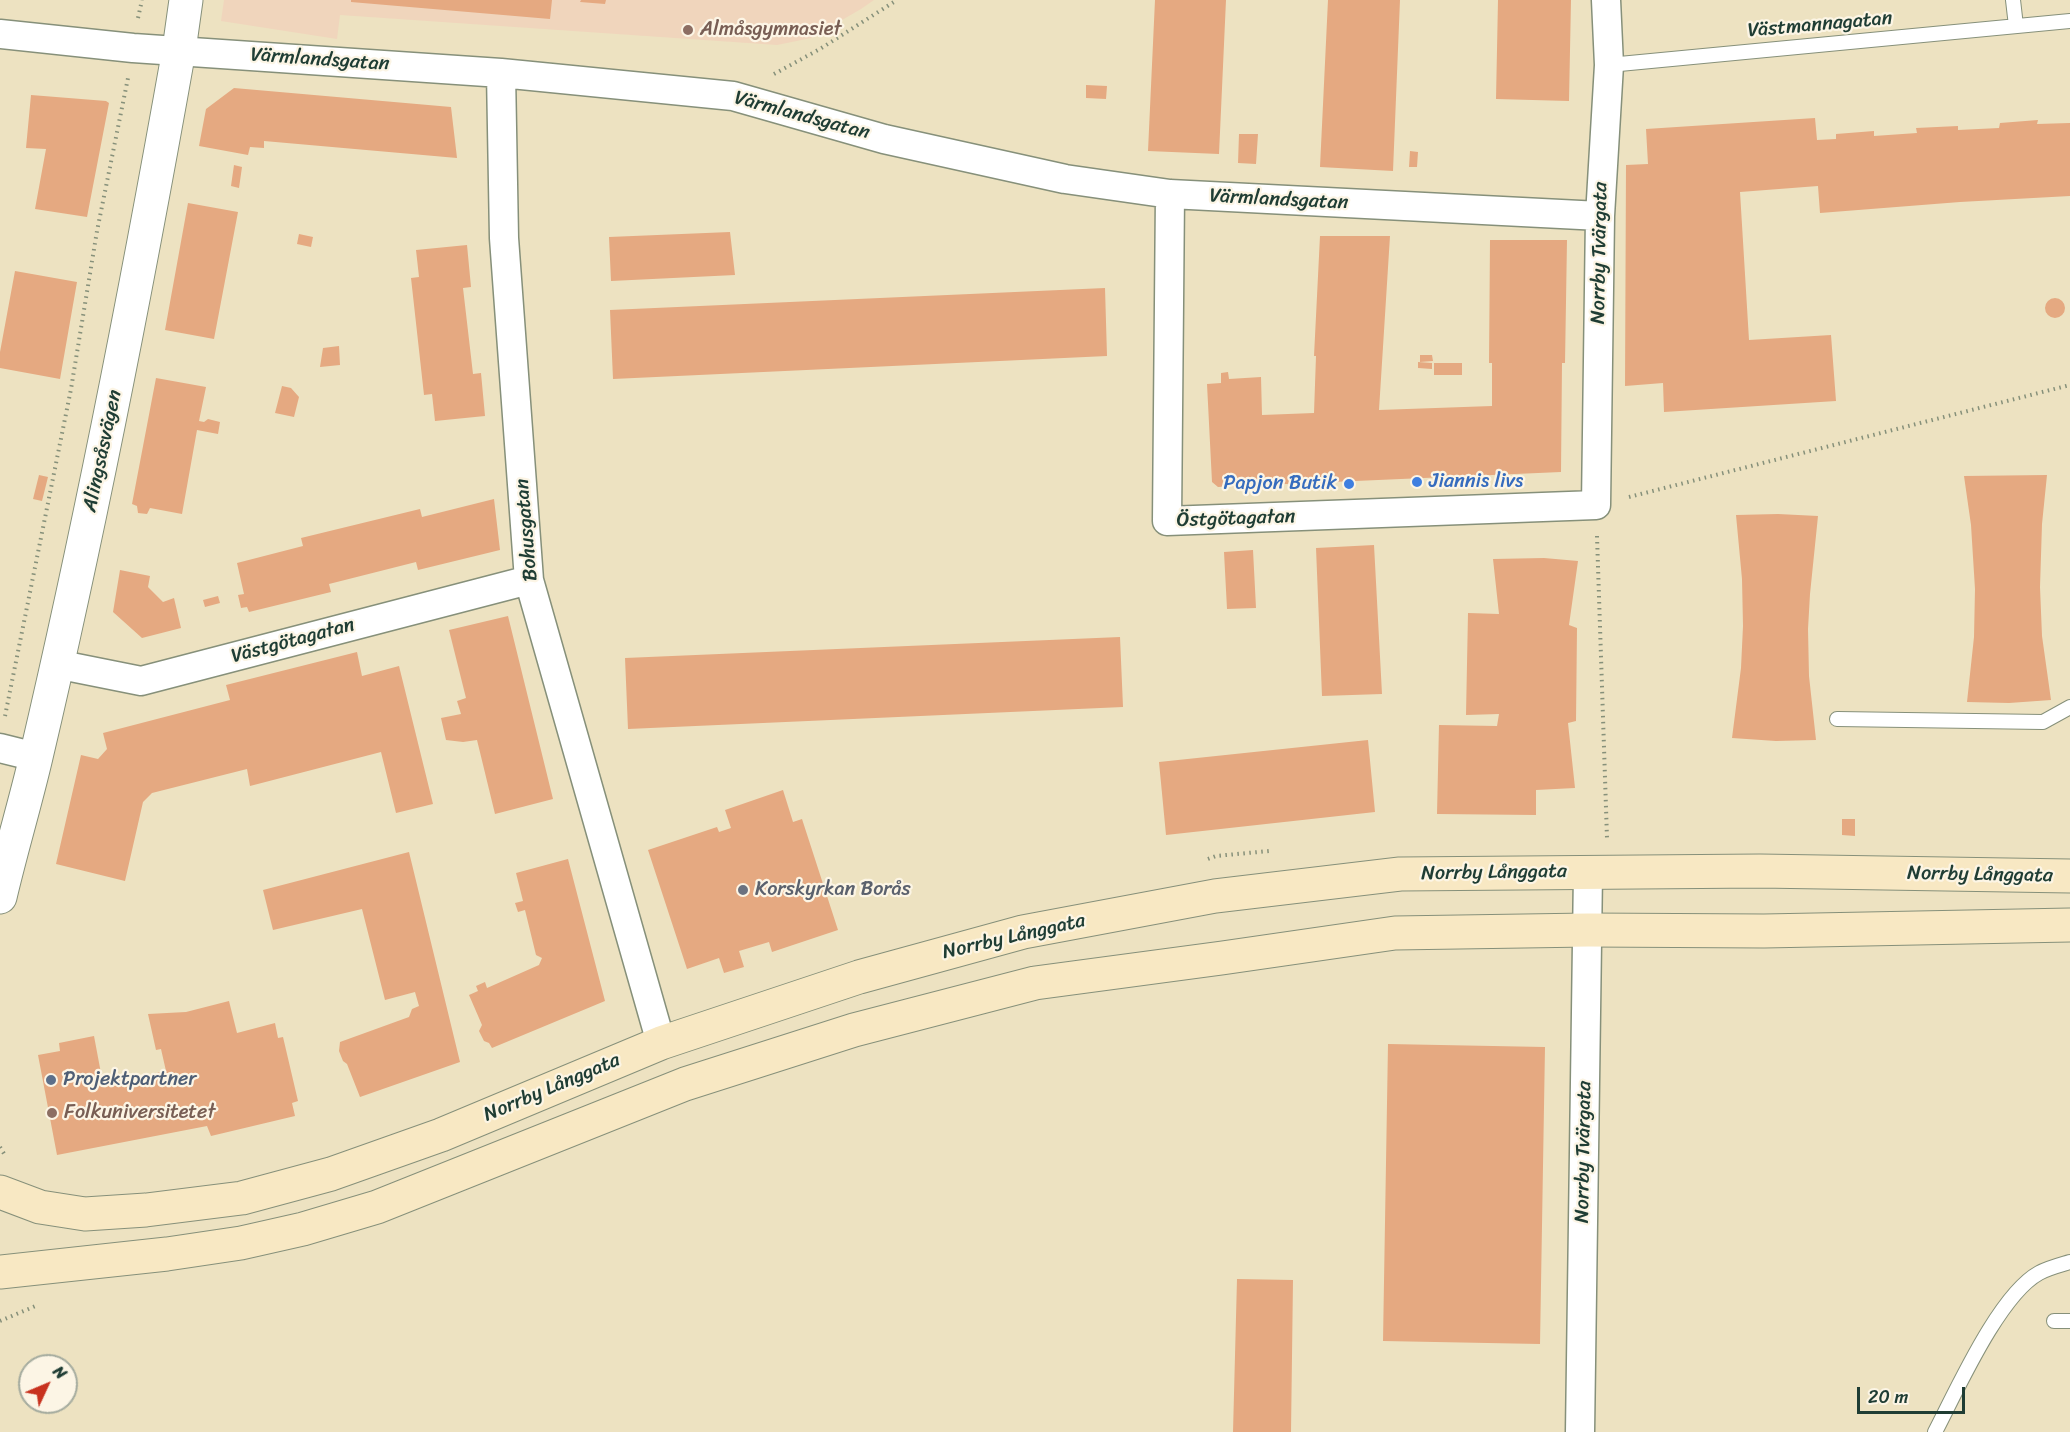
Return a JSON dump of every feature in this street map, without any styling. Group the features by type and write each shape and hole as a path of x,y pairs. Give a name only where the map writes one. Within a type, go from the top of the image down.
{"main road":[{"name":"Norrby Långgata","path":"0,1192 40,1207 85,1214 146,1210 242,1198 331,1174 441,1135 661,1042 859,977 1023,932 1215,896 1400,874 1760,871 2070,876"},
{"path":"0,1272 167,1254 241,1243 303,1229 377,1207 685,1084 854,1030 1035,983 1395,933 1588,930 1764,931 2070,925"}],"street":[{"name":"Alingsåsvägen","path":"0,897 36,757 124,352 186,0"},
{"name":"Norrby Tvärgata","path":"1596,506 1600,216 1609,65 1606,0"},
{"name":"Värmlandsgatan","path":"0,34 133,48 501,73 734,96 907,144 1065,179 1170,194 1600,216"},
{"name":"Bohusgatan","path":"501,73 504,238 529,580 661,1042"},
{"name":"Östgötagatan","path":"1170,194 1167,521 1596,506"},
{"name":"Västgötagatan","path":"56,664 141,681 529,580"},
{"path":"0,748 36,757"},
{"name":"Norrby Tvärgata","path":"1580,1432 1588,872"}],"lane":[{"path":"2013,0 2016,26"},
{"name":"Västmannagatan","path":"1609,65 2070,21"},
{"path":"1837,719 2043,722 2070,707"},
{"path":"1935,1432 1994,1321 2016,1291 2039,1273 2070,1262"},
{"path":"2054,1321 2070,1321"}],"path":[{"path":"5,717 71,389 97,231 124,102 141,0"},
{"path":"734,96 820,49 897,0"},
{"path":"1607,842 1596,506 2070,385"}],"shaded area":[{"name":"Almåsgymnasiet","path":"224,0 874,0 811,38 777,45 340,15 337,39 221,21"}],"building":[{"path":"351,0 552,0 550,19 351,2"},
{"path":"581,0 606,0 605,4 580,2"},
{"path":"1155,0 1226,0 1219,154 1148,151"},
{"path":"1328,0 1400,0 1393,171 1320,167"},
{"path":"1498,0 1571,0 1569,101 1496,99"},
{"path":"1086,85 1107,86 1106,99 1086,98"},
{"path":"234,88 451,107 457,158 264,141 264,148 250,147 248,155 199,146 206,109"},
{"path":"31,95 109,103 87,217 35,209 46,149 26,148"},
{"path":"1815,118 1817,140 1836,139 1836,134 1874,131 1874,136 1917,133 1916,128 1958,126 1958,130 1999,128 2000,123 2038,120 2037,124 2070,123 2070,196 1820,213 1818,186 1740,192 1749,340 1831,335 1836,401 1664,412 1663,383 1625,386 1626,165 1648,164 1646,129"},
{"path":"1239,134 1258,134 1256,164 1238,163"},
{"path":"1410,151 1418,152 1417,167 1409,167"},
{"path":"234,165 242,167 239,188 231,186"},
{"path":"188,203 238,212 214,339 165,330"},
{"path":"730,232 735,275 611,281 609,237"},
{"path":"299,234 313,237 311,247 297,244"},
{"path":"1320,236 1390,236 1379,410 1492,406 1492,363 1489,363 1490,240 1567,240 1565,363 1562,363 1561,472 1218,487 1212,482 1207,384 1221,383 1221,373 1228,372 1229,379 1261,377 1262,415 1314,413 1316,356 1314,356"},
{"path":"467,245 471,287 463,288 473,374 481,373 485,416 435,421 432,394 424,395 411,278 419,277 416,250"},
{"path":"15,271 77,282 60,379 0,368 0,352"},
{"path":"1105,288 1107,356 613,379 610,310"},
{"path":"2055,298 2062,301 2065,308 2062,315 2055,318 2048,315 2045,308 2048,301"},
{"path":"339,346 340,365 320,367 323,348"},
{"path":"1420,355 1432,355 1433,361 1420,362"},
{"path":"1418,362 1432,363 1432,369 1418,368"},
{"path":"1434,363 1462,363 1462,375 1434,375"},
{"path":"156,378 206,387 199,421 204,422 208,419 220,422 218,434 197,430 182,514 150,508 147,514 138,513 137,506 132,504"},
{"path":"282,386 291,388 299,397 294,417 275,413"},
{"path":"39,475 48,477 42,501 33,499"},
{"path":"2047,475 2042,524 2040,587 2042,636 2051,700 2009,703 1967,702 1974,637 1975,589 1971,525 1964,476"},
{"path":"494,499 500,550 418,570 416,562 329,584 331,592 249,612 247,607 241,608 238,595 244,594 237,563 303,546 301,538 420,509 422,517"},
{"path":"1736,515 1818,516 1808,629 1809,676 1816,740 1776,741 1732,738 1741,668 1743,626 1742,579"},
{"path":"1374,545 1382,694 1322,696 1316,548"},
{"path":"1253,550 1256,608 1227,609 1224,552"},
{"path":"1544,558 1578,561 1569,625 1577,628 1576,721 1568,723 1575,788 1536,790 1536,815 1437,814 1439,725 1497,726 1499,714 1466,715 1468,613 1499,614 1493,559"},
{"path":"120,570 150,576 148,587 163,602 174,598 181,628 142,638 113,612"},
{"path":"218,596 220,603 205,607 203,600"},
{"path":"508,616 553,799 495,814 477,740 463,742 446,740 441,718 461,714 457,701 466,698 449,630"},
{"path":"1120,637 1123,707 628,729 625,658"},
{"path":"357,652 362,676 399,666 433,804 396,813 381,752 250,786 247,769 152,793 143,802 125,881 56,864 81,755 98,759 107,749 103,733 230,700 226,685"},
{"path":"1368,740 1375,812 1166,835 1159,762"},
{"name":"Korskyrkan Borås","path":"783,790 793,822 802,819 838,930 772,952 769,942 739,951 744,967 724,973 719,958 687,969 648,850 717,827 719,832 731,828 725,810"},
{"path":"1842,819 1855,819 1855,836 1842,835"},
{"path":"409,852 460,1062 360,1097 347,1064 343,1061 339,1051 340,1042 409,1017 412,1009 419,1006 415,992 385,1000 362,909 273,930 263,890"},
{"path":"568,859 605,1001 492,1048 484,1041 479,1031 482,1025 469,995 478,991 476,986 485,982 487,988 539,965 542,958 536,955 525,910 518,912 515,903 523,901 516,873"},
{"path":"229,1001 237,1033 275,1023 278,1038 283,1037 298,1101 292,1103 295,1116 211,1136 207,1126 57,1155 38,1055 60,1051 59,1043 94,1036 103,1084 166,1071 161,1049 156,1050 148,1014 186,1012"},
{"path":"1388,1044 1545,1047 1540,1344 1383,1341"},
{"path":"1237,1279 1293,1280 1291,1432 1233,1432"}],"place":[{"name":"Almåsgymnasiet","path":"688,30"},
{"name":"Jiannis livs","path":"1417,482"},
{"name":"Papjon Butik","path":"1349,484"},
{"name":"Korskyrkan Borås","path":"743,890"},
{"name":"Projektpartner","path":"51,1080"},
{"name":"Folkuniversitetet","path":"52,1113"}]}
